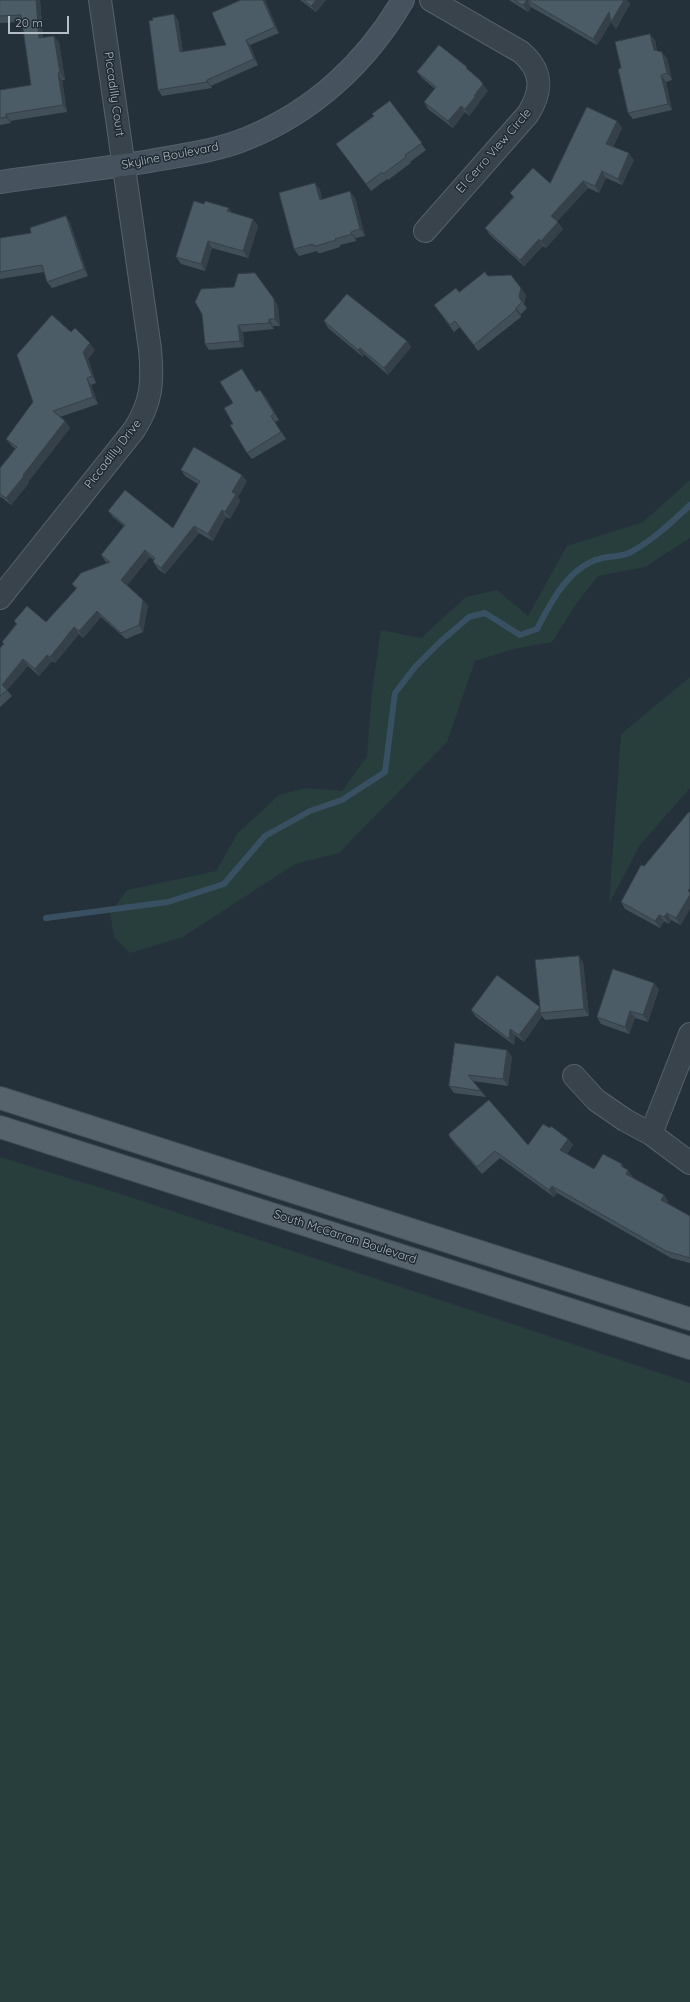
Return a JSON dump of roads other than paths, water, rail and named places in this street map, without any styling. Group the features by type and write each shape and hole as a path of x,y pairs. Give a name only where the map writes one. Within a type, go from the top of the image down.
{"main road":[{"path":"0,1098 690,1319"},
{"name":"South McCarran Boulevard","path":"0,1127 690,1348"}],"street":[{"name":"Piccadilly Court","path":"100,0 123,165"},
{"name":"Skyline Boulevard","path":"0,182 123,165 213,150 247,138 281,123 316,100 344,77 376,42 403,0"},
{"name":"El Cerro View Circle","path":"425,231 528,114 534,104 538,91 539,80 536,70 530,60 521,52 431,0"},
{"name":"Piccadilly Drive","path":"0,598 134,430 143,415 148,402 152,383 150,356 123,165"},
{"path":"652,1134 690,1034"},
{"path":"574,1076 596,1100 619,1116 652,1134 690,1162"}],"waterway":[{"path":"46,918 168,902 224,884 265,836 310,811 342,800 385,772 395,693 415,667 440,642 469,617 485,613 520,635 537,629 555,597 569,578 578,570 588,563 599,559 629,553 646,543 690,505"}]}
